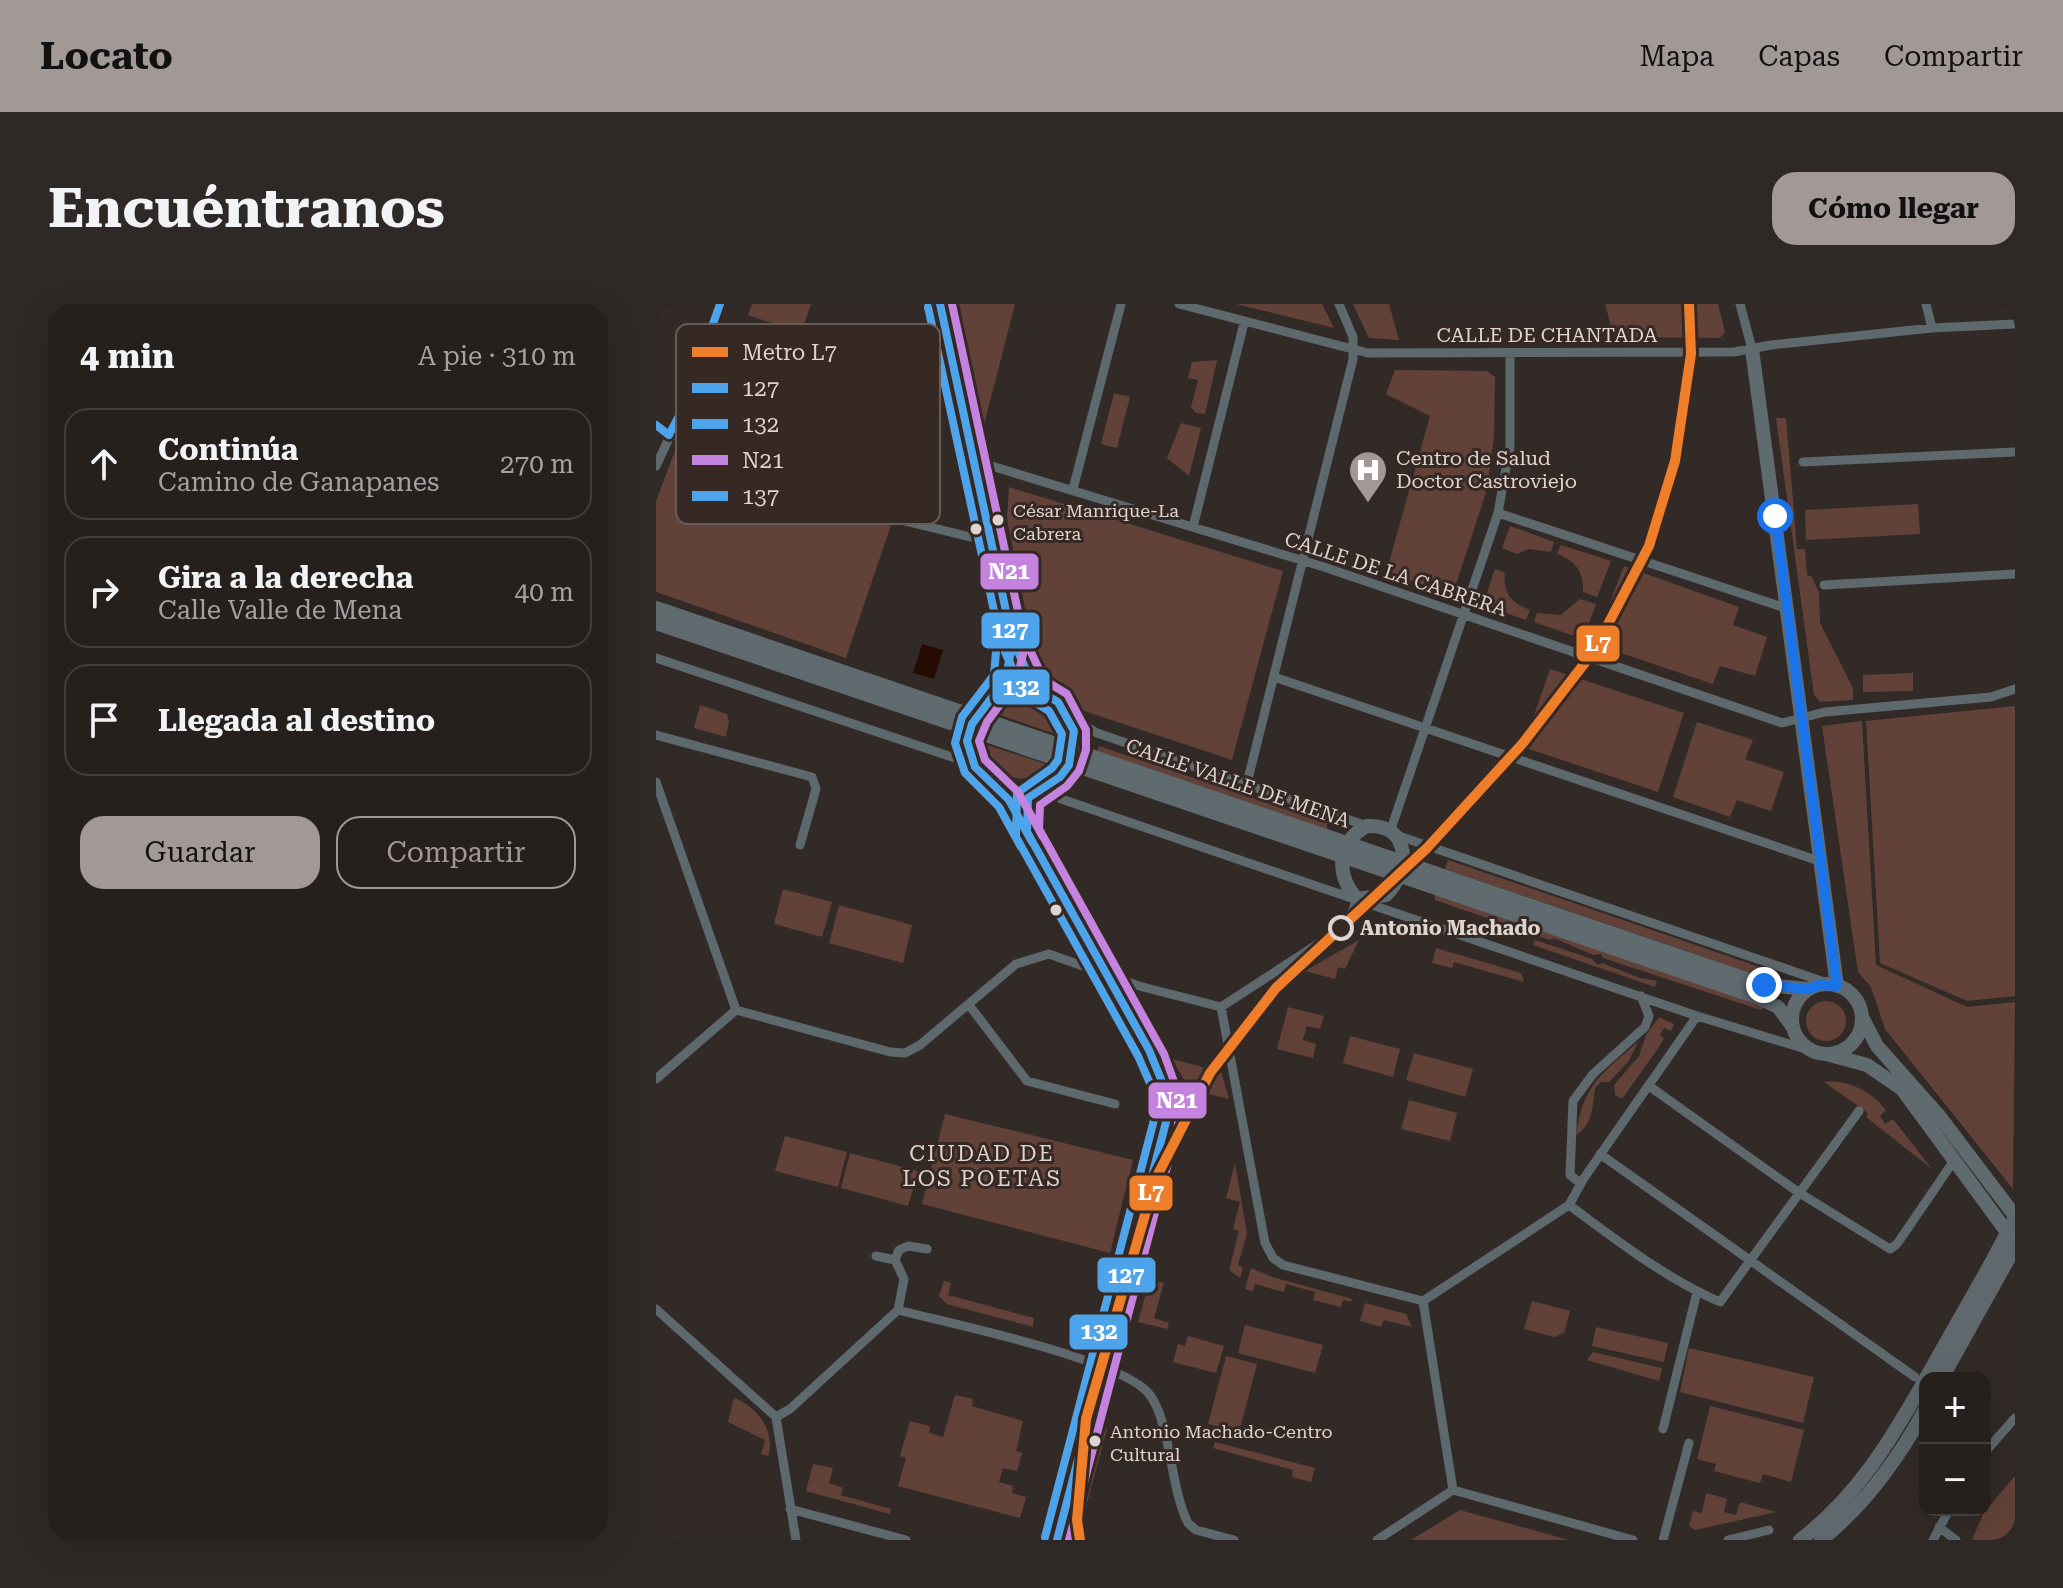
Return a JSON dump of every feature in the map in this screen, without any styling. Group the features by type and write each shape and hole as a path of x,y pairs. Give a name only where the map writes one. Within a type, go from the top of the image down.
{"main road":[{"path":"940,304 1012,639 1035,689"},
{"path":"1752,349 1822,862 1835,985"},
{"name":"CALLE VALLE DE MENA","path":"656,608 972,722 1069,765 1345,849 1404,861 1764,985 1809,989"},
{"name":"CALLE VALLE DE MENA","path":"656,623 972,722 1074,748 1345,849 1400,876 1757,997 1778,1007 1793,1027"},
{"path":"998,693 1012,639"},
{"path":"1027,832 1028,798 1060,777 1069,765 1074,748 1069,716 1058,702 1035,689 1013,688 998,693 980,707 972,722 968,747 973,764 990,784 1000,790 1024,794 1038,791"},
{"path":"1000,790 1027,832 1149,1050 1165,1084 1168,1102 1166,1122 1100,1365 1057,1540"},
{"path":"1367,826 1395,833 1404,861 1400,876 1386,895 1357,899 1342,876 1345,849 1354,833 1367,826"},
{"path":"1926,1372 1995,1269 2015,1245 1955,1159 1902,1089 1881,1071 1819,1052 1799,1040 1793,1027 1795,1005 1809,989 1835,985 1855,998 1877,1046 1931,1106 2015,1217 1995,1269 1945,1372"},
{"path":"1819,1052 1845,1049 1853,1043 1862,1017"},
{"path":"1800,1540 1832,1513 1867,1474 1919,1383"},
{"path":"1821,1540 1864,1499 1891,1466 1919,1420"}],"street":[{"path":"713,324 720,304"},
{"path":"1073,489 1121,304"},
{"name":"CALLE DE CHANTADA","path":"1179,304 1354,351 1734,352 1932,328 2015,324"},
{"path":"1247,783 1354,351 1353,337 1339,304"},
{"path":"1740,304 1752,349"},
{"path":"1926,304 1932,328"},
{"path":"1193,527 1244,323"},
{"path":"1510,353 1510,446 1498,513 1425,730 1395,833 1835,985"},
{"path":"656,466 676,421"},
{"path":"656,425 676,438"},
{"path":"1803,462 2015,452"},
{"name":"CALLE DE LA CABRERA","path":"975,461 1302,561 1782,723 1825,712 1991,697 2015,689"},
{"path":"1498,513 1788,609"},
{"path":"917,524 991,542"},
{"path":"1824,585 2015,574"},
{"path":"656,658 973,764"},
{"path":"1274,677 1822,862"},
{"name":"CALLE VALLE DE MENA","path":"1069,716 1097,733 1367,826"},
{"path":"656,735 812,777 816,789 800,845"},
{"path":"656,782 736,1010"},
{"path":"1038,791 1697,1016 1819,1052"},
{"path":"736,1010 905,1053 1028,958 1049,954 1139,986 1221,1007 1347,925 1357,899"},
{"path":"1580,1183 1570,1175 1573,1101 1593,1074 1645,1027 1649,1016 1641,996"},
{"path":"969,1005 1027,1081 1115,1104"},
{"path":"1221,1007 1265,1243 1273,1258 1283,1265 1423,1301 1569,1205 1580,1183 1697,1016"},
{"path":"656,1079 736,1010"},
{"path":"1649,1086 1798,1192 1890,1249 1897,1244 1955,1159"},
{"path":"1569,1205 1645,1261 1720,1302 1859,1111"},
{"path":"1600,1154 1919,1376"},
{"path":"776,1420 898,1310 904,1279 895,1260 899,1250 922,1247"},
{"path":"876,1256 895,1260"},
{"path":"1663,1429 1697,1292"},
{"path":"1423,1301 1453,1490"},
{"path":"656,1309 776,1420 796,1540"},
{"path":"898,1310 1100,1365 1138,1383 1151,1396 1188,1523 1196,1530 1234,1540"},
{"path":"1991,1445 2015,1418"},
{"path":"1663,1540 1689,1443"},
{"path":"1377,1540 1453,1490 1633,1540"},
{"path":"790,1509 906,1540"},
{"path":"1933,1540 1945,1516"},
{"path":"1939,1527 1956,1540"},
{"path":"1728,1540 1769,1530"}],"shaded area":[{"path":"752,304 811,304 804,324 774,324 748,315"},
{"path":"958,304 1015,304 984,425"},
{"path":"1236,304 1322,304 1334,328"},
{"path":"1353,304 1389,304 1399,340 1369,338"},
{"path":"1605,304 1718,304 1725,332 1720,338 1614,337"},
{"path":"1217,360 1205,414 1196,413 1191,407 1198,380 1188,378 1192,362"},
{"path":"1395,370 1487,371 1495,377 1494,437 1487,489 1453,594 1386,573 1430,416 1386,394"},
{"path":"1114,393 1130,397 1117,448 1101,444"},
{"path":"1776,418 1786,418 1797,549 1805,549 1807,575 1812,577 1819,593 1820,623 1853,688 1853,700 1820,702 1814,695"},
{"path":"1181,423 1201,428 1189,476 1167,458"},
{"path":"676,448 676,524 891,524 846,658 656,592 656,501"},
{"path":"1009,487 1283,571 1232,760 1084,711 1036,663 1007,519"},
{"path":"1918,504 1920,534 1806,540 1805,510"},
{"path":"1510,526 1554,542 1551,552 1529,549 1517,554 1502,548"},
{"path":"1561,545 1611,561 1597,597 1583,592 1578,568 1557,554"},
{"path":"1624,566 1739,607 1733,625 1767,637 1755,676 1720,666 1713,684 1594,644"},
{"path":"1495,569 1505,573 1505,586 1510,596 1530,610 1526,620 1483,605"},
{"path":"1580,599 1596,604 1583,639 1534,622 1537,613 1561,615"},
{"path":"922,644 943,650 934,679 913,673"},
{"path":"1550,669 1684,713 1658,792 1523,747"},
{"path":"1913,673 1913,691 1863,692 1863,675"},
{"path":"1012,702 1036,705 1048,713 1058,735 994,713"},
{"path":"700,705 727,714 726,737 694,728"},
{"path":"2015,706 2015,996 1967,1001 1880,963 1866,721"},
{"path":"1862,721 1876,965 1967,1007 2015,1002 2013,1189 1885,1029 1871,987 1858,972 1822,726"},
{"path":"1697,722 1753,740 1745,759 1784,772 1771,811 1737,800 1730,817 1673,797"},
{"path":"984,744 1049,765 1031,777 1010,776 992,764"},
{"path":"1099,746 1327,823 1327,829 1097,751"},
{"path":"1448,860 1777,973 1775,981 1445,869"},
{"path":"783,889 832,902 822,937 774,924"},
{"path":"1435,893 1765,1006 1761,1010 1603,958 1601,954 1593,955 1554,938 1550,940 1435,900"},
{"path":"839,905 912,925 903,963 829,943"},
{"path":"1359,940 1345,969 1338,967 1335,979 1305,971"},
{"path":"1535,940 1592,959 1598,965 1602,963 1640,978 1657,981 1655,987 1533,945"},
{"path":"1436,948 1521,973 1524,982 1454,962 1452,968 1432,963"},
{"path":"1826,1001 1840,1007 1846,1021 1840,1035 1826,1041 1812,1035 1806,1021 1812,1007"},
{"path":"1288,1007 1324,1016 1320,1029 1307,1026 1303,1040 1316,1044 1313,1058 1277,1049"},
{"path":"1659,1017 1674,1024 1671,1031 1664,1028 1660,1035 1664,1038 1659,1047 1622,1099 1615,1095 1614,1085 1639,1056 1646,1035"},
{"path":"1350,1036 1400,1049 1393,1077 1343,1063"},
{"path":"1638,1042 1628,1062 1609,1082 1601,1082 1595,1088 1589,1120 1576,1135 1589,1092 1614,1063"},
{"path":"1414,1053 1473,1069 1465,1097 1406,1080"},
{"path":"1172,1059 1221,1072 1229,1099 1200,1092 1192,1121 1187,1085"},
{"path":"1824,1082 1850,1085 1874,1098 1886,1110 1880,1116 1885,1124 1893,1119 1932,1169 1866,1117 1868,1113"},
{"path":"1409,1100 1457,1113 1450,1141 1401,1129"},
{"path":"945,1114 1133,1160 1110,1253 922,1204"},
{"path":"785,1136 847,1152 838,1187 775,1171"},
{"path":"850,1153 918,1171 908,1206 841,1188"},
{"path":"1235,1163 1247,1234 1238,1265 1243,1268 1240,1278 1229,1270 1239,1231 1233,1229 1240,1202 1226,1198"},
{"path":"1251,1268 1272,1277 1352,1299 1351,1302 1343,1300 1341,1307 1313,1300 1315,1292 1286,1284 1284,1292 1255,1284 1253,1291 1245,1289"},
{"path":"1150,1279 1164,1283 1154,1318 1169,1323 1167,1329 1138,1322"},
{"path":"944,1281 951,1283 948,1295 1034,1318 1033,1327 947,1304 939,1296"},
{"path":"1532,1301 1570,1311 1564,1333 1554,1337 1524,1329"},
{"path":"1365,1303 1406,1314 1412,1327 1384,1320 1381,1327 1360,1321"},
{"path":"1245,1325 1323,1345 1315,1373 1238,1353"},
{"path":"1596,1327 1668,1343 1664,1362 1592,1346"},
{"path":"1188,1336 1224,1346 1216,1373 1173,1362 1178,1344 1185,1346"},
{"path":"1689,1348 1814,1377 1803,1423 1680,1392"},
{"path":"1593,1352 1662,1368 1659,1381 1587,1360"},
{"path":"1226,1356 1257,1364 1239,1432 1208,1424"},
{"path":"955,1395 973,1399 972,1406 1023,1421 1016,1451 1022,1453 1017,1471 1003,1468 999,1482 1013,1486 1012,1493 1026,1497 1020,1518 898,1486 906,1458 900,1456 910,1421 930,1426 929,1433 943,1437"},
{"path":"734,1398 750,1407 763,1421 769,1438 768,1456 761,1454 765,1440 728,1422"},
{"path":"1710,1406 1804,1430 1791,1482 1763,1474 1760,1483 1714,1471 1716,1464 1697,1459"},
{"path":"1088,1423 1107,1429 1077,1540 1061,1540"},
{"path":"1215,1442 1315,1468 1311,1482 1292,1477 1293,1470 1213,1448"},
{"path":"813,1464 833,1468 829,1483 843,1488 841,1495 891,1509 890,1514 806,1491"},
{"path":"2015,1476 2015,1540 1972,1540 1982,1516 1991,1516 1991,1504"},
{"path":"1706,1493 1727,1499 1724,1512 1736,1515 1740,1502 1776,1512 1695,1530 1689,1526 1693,1511 1702,1513"},
{"path":"1460,1510 1569,1540 1411,1540"}],"metro line":[{"name":"L7","path":"1080,1540 1077,1520 1086,1419 1155,1180 1210,1073 1276,988 1427,848 1523,743 1594,651 1649,546 1675,461 1691,354 1689,304"}],"transit line":[{"name":"137","path":"713,324 720,304"},
{"name":"127","path":"940,304 1012,639 1035,689 1058,702 1074,731 1069,765 1060,777 1028,798 1027,832 1149,1050 1163,1084 1166,1122 1057,1540"},
{"name":"N21","path":"952,304 1023,635 1044,680 1067,694 1086,730 1086,750 1079,771 1067,786 1040,805 1039,829 1164,1054 1177,1090 1178,1125 1069,1540"},
{"name":"132","path":"928,307 932,324"},
{"name":"132","path":"940,362 1001,643 1025,696 1049,711 1062,734 1058,760 1052,768 1017,793 1016,837 1138,1056 1152,1088 1154,1120 1045,1537"},
{"name":"137","path":"656,425 669,435 676,421"},
{"name":"N21","path":"1022,626 1023,654 1016,683 987,722 979,741 985,760 1018,792 1043,837"},
{"name":"127","path":"1010,627 1011,652 1005,680 972,724 967,741 975,767 1009,800 1032,842"},
{"name":"132","path":"998,628 994,675 962,717 955,743 965,773 999,807 1021,847"}],"place":[{"name":"Centro de Salud Doctor Castroviejo","path":"1368,504"},
{"name":"César Manrique-La Cabrera","path":"998,520"},
{"name":"Antonio Machado","path":"1341,928"},
{"name":"Antonio Machado-Centro Cultural","path":"1095,1441"}],"district":[{"name":"CIUDAD DE LOS POETAS","path":"982,1166"}],"route":[{"path":"1764,985 1786,989 1837,986 1775,516"}]}
